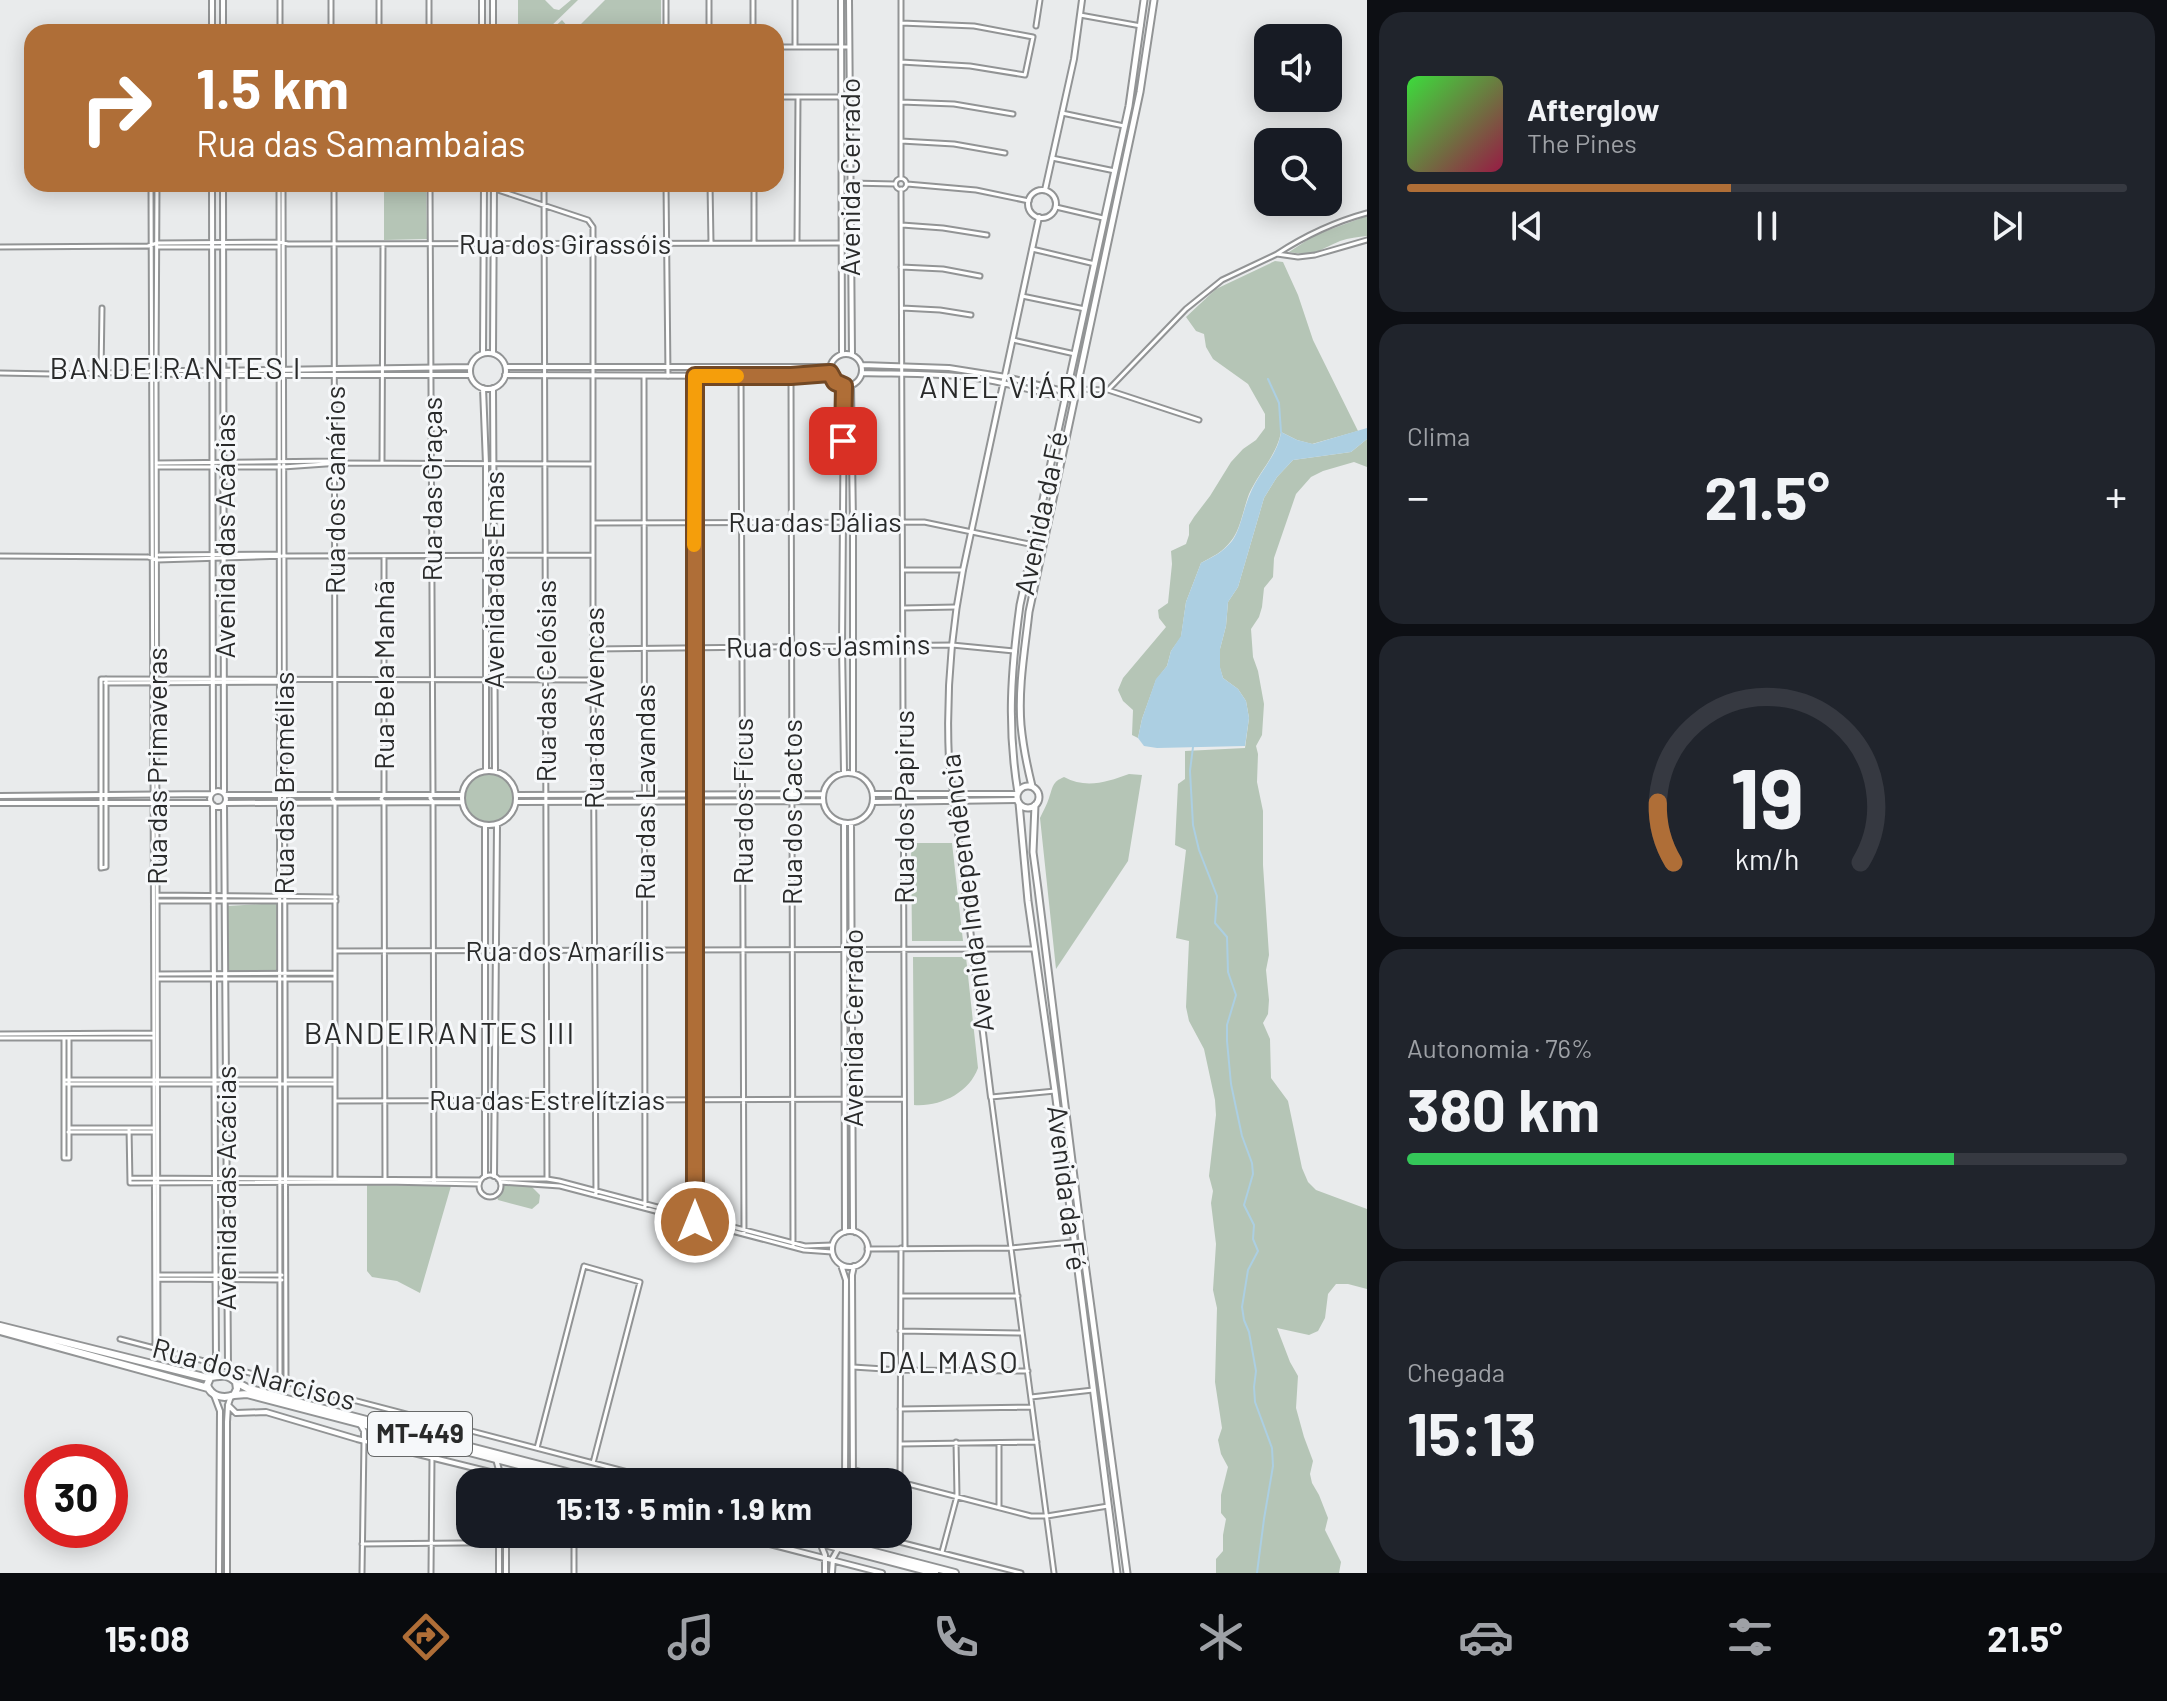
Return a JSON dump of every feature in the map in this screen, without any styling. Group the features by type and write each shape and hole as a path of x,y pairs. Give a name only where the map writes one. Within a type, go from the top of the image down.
{"main road":[{"name":"Avenida da Fé","path":"1117,1573 1035,949 1010,732 1020,605 1115,171 1144,0"},
{"name":"Avenida da Fé","path":"1032,786 1021,721 1029,612 1140,92 1154,0"},
{"path":"1024,786 1032,786 1039,796 1035,805 1026,808 1018,797 1024,786"},
{"name":"Avenida da Fé","path":"1035,805 1033,852 1127,1573"},
{"name":"MT-449","path":"0,1329 234,1380 247,1388 301,1403 551,1468"},
{"name":"MT-449","path":"0,1329 210,1391 221,1397 247,1394 530,1468"},
{"path":"210,1391 207,1382 212,1377"},
{"path":"233,1395 237,1389 234,1380"},
{"path":"840,1548 935,1573"},
{"path":"859,1548 955,1573"}],"street":[{"path":"212,0 212,24"},
{"path":"223,0 223,24"},
{"path":"280,0 280,24"},
{"path":"331,0 331,24"},
{"path":"379,0 379,24"},
{"path":"429,0 429,24"},
{"path":"482,0 482,24"},
{"path":"493,0 493,24"},
{"path":"666,0 666,24"},
{"path":"709,0 709,24"},
{"path":"753,0 753,24"},
{"path":"795,0 795,47"},
{"name":"Avenida Cerrado","path":"841,0 842,354"},
{"name":"Avenida Cerrado","path":"849,0 852,354"},
{"path":"901,0 901,178"},
{"path":"1036,26 1040,0"},
{"path":"1045,190 1074,59 1082,0"},
{"path":"1080,15 1141,26"},
{"path":"901,23 974,26 1033,37 1025,75 970,66 901,62"},
{"path":"784,47 849,47"},
{"path":"784,97 842,97"},
{"path":"797,243 798,97"},
{"path":"901,102 954,104 1013,114"},
{"path":"1062,113 1124,126"},
{"path":"901,141 954,144 1005,153"},
{"path":"1052,158 1115,171"},
{"path":"895,184 901,178"},
{"path":"901,178 907,184 976,190 1029,201"},
{"path":"850,183 895,184 901,189 907,184"},
{"name":"Rua dos Papirus","path":"900,1468 904,1099 901,189"},
{"path":"1045,190 1054,196 1056,207 1050,216 1039,217 1031,211 1029,201 1034,192 1045,190"},
{"name":"Rua das Primaveras","path":"151,192 157,1348"},
{"name":"Rua das Primaveras","path":"153,245 156,192"},
{"name":"Avenida das Acácias","path":"212,192 212,793"},
{"name":"Avenida das Acácias","path":"223,192 225,794"},
{"name":"Rua das Bromélias","path":"281,192 283,1277 286,1382"},
{"name":"Rua das Bromélias","path":"281,372 286,245 282,192"},
{"name":"Rua dos Canários","path":"334,192 337,463 335,795 332,798 335,802"},
{"name":"Rua das Graças","path":"430,192 433,794 430,799 433,802"},
{"path":"482,192 483,353"},
{"path":"493,353 494,192"},
{"path":"510,192 544,205"},
{"name":"Rua das Celósias","path":"544,192 547,1179"},
{"path":"666,192 668,376"},
{"path":"710,192 711,243"},
{"path":"754,192 754,243"},
{"name":"Rua das Avencas","path":"544,205 592,223 596,1192"},
{"path":"1056,207 1104,218"},
{"path":"1108,390 1172,323 1222,280 1277,254 1303,236 1367,213"},
{"name":"Avenida Independência","path":"1039,217 956,607 948,731 949,761 991,1097 1054,1573"},
{"path":"902,225 987,235"},
{"path":"1277,254 1298,257 1315,255 1367,240"},
{"name":"Rua dos Girassóis","path":"0,247 842,243"},
{"path":"382,463 383,244"},
{"path":"1032,249 1095,264"},
{"path":"901,267 943,269 980,276"},
{"path":"1022,296 1085,309"},
{"path":"101,374 102,308"},
{"path":"902,308 971,315"},
{"path":"1013,340 1076,354"},
{"path":"483,353 493,353 501,358 506,367 505,375 500,385 483,388 476,385 470,375 470,367 473,360 483,353"},
{"path":"842,354 852,354 858,358 863,373 859,381 844,386 835,382 830,370 833,360 842,354"},
{"path":"862,365 949,368 1067,396 1108,390 1199,420"},
{"path":"0,373 335,372 470,367"},
{"path":"506,367 830,370"},
{"name":"Rua dos Fícus","path":"741,367 744,1232"},
{"path":"505,375 791,376 830,370"},
{"path":"335,372 382,376 470,375"},
{"path":"863,373 1005,380"},
{"name":"Rua das Lavandas","path":"644,376 645,1206"},
{"path":"695,376 695,1219"},
{"name":"Rua dos Cactos","path":"791,376 793,1245"},
{"path":"844,386 844,772"},
{"path":"851,386 853,772"},
{"name":"Avenida das Emas","path":"483,388 486,464 486,771"},
{"name":"Avenida das Emas","path":"493,388 495,771"},
{"path":"154,465 593,464"},
{"name":"Rua das Dálias","path":"593,523 933,523 1034,545"},
{"path":"0,556 593,555"},
{"name":"Rua Bela Manhã","path":"384,556 384,794 381,797 384,802 385,1180"},
{"path":"903,570 963,570"},
{"path":"903,608 956,607"},
{"name":"Rua dos Jasmins","path":"593,649 952,645 1014,651"},
{"path":"103,868 104,681 593,680"},
{"path":"495,771 509,780 517,802 510,816 497,825 474,822 468,816 462,795 468,781 479,773 495,771"},
{"path":"844,772 853,772 867,780 874,794 873,802 864,818 844,823 828,813 823,794 830,780 844,772"},
{"path":"0,796 155,795 212,793 219,790 225,794 335,802 462,802"},
{"path":"212,793 212,804"},
{"path":"225,794 225,804"},
{"path":"517,795 823,794"},
{"path":"874,794 1018,797"},
{"path":"0,803 155,802 212,804 218,807 335,795 462,795"},
{"path":"873,802 955,802 1018,797"},
{"path":"517,802 823,801"},
{"path":"335,802 335,1180"},
{"path":"433,802 434,1181"},
{"name":"Avenida das Acácias","path":"212,804 216,1181 216,1363 212,1377"},
{"name":"Avenida das Acácias","path":"225,804 226,1277 228,1366 234,1380"},
{"name":"Avenida Cerrado","path":"844,823 845,1232"},
{"name":"Avenida Cerrado","path":"851,823 855,1232"},
{"path":"485,825 485,1101 481,1193 490,1197 499,1192 494,1101 497,825"},
{"path":"155,895 214,899"},
{"path":"156,901 336,899"},
{"name":"Rua dos Amarílis","path":"335,951 1035,949"},
{"path":"155,977 335,976"},
{"path":"0,1036 155,1035"},
{"path":"67,1036 69,1158 64,1158 67,1130"},
{"path":"67,1082 335,1082"},
{"path":"991,1097 1055,1091"},
{"name":"Rua das Estrelítzias","path":"335,1101 904,1099"},
{"path":"67,1130 155,1130"},
{"path":"129,1130 130,1181 547,1179 813,1252 832,1252"},
{"path":"497,1179 596,1192"},
{"path":"841,1265 854,1266 862,1261 867,1249 865,1240 855,1232 845,1232 832,1245 832,1252 846,1280 845,1468"},
{"path":"867,1249 1011,1248 1082,1241"},
{"path":"793,1245 832,1245"},
{"path":"537,1448 584,1266 640,1282 593,1463"},
{"path":"853,1468 854,1266"},
{"path":"156,1277 283,1277"},
{"name":"Rua das Bromélias","path":"280,1381 283,1277"},
{"path":"900,1296 1018,1296"},
{"path":"900,1331 1022,1333"},
{"name":"Rua dos Narcisos","path":"120,1339 612,1468"},
{"path":"853,1367 1028,1371"},
{"path":"1031,1397 1093,1390"},
{"path":"210,1391 220,1411 219,1573"},
{"path":"227,1573 228,1405 233,1395"},
{"path":"228,1405 236,1413 269,1413 364,1441 476,1468"},
{"path":"900,1409 1032,1407"},
{"path":"360,1424 364,1431 362,1573"},
{"path":"364,1441 375,1428"},
{"path":"942,1552 957,1496 956,1442"},
{"path":"900,1444 1037,1442"},
{"path":"999,1443 999,1506"},
{"path":"431,1573 432,1458"},
{"path":"496,1459 500,1468"},
{"path":"509,1468 514,1464"},
{"path":"912,1484 1031,1516 1108,1506"},
{"path":"362,1544 456,1543"},
{"path":"912,1545 1021,1573"},
{"path":"499,1548 499,1573"},
{"path":"506,1548 506,1573"},
{"path":"574,1548 574,1573"},
{"path":"786,1548 882,1573"},
{"path":"822,1548 825,1573"},
{"path":"832,1573 832,1560 840,1548"}],"green space":[{"path":"518,0 545,0 559,10 571,0 578,0 553,24 518,24"},
{"path":"605,0 661,0 661,24 581,24"},
{"path":"384,192 426,192 427,239 384,240"},
{"path":"1367,216 1367,236 1340,241 1311,253 1289,252 1315,235"},
{"path":"1275,261 1283,262 1313,340 1358,431 1312,444 1281,432 1276,448 1249,494 1234,537 1221,551 1201,563 1186,602 1181,637 1171,651 1167,666 1156,680 1138,738 1132,735 1133,710 1123,701 1118,690 1123,678 1166,627 1159,618 1158,610 1168,603 1171,551 1186,544 1189,525 1231,462 1265,428 1265,414 1248,384 1213,359 1206,347 1204,334 1196,331 1186,317 1216,289"},
{"path":"1367,439 1367,467 1354,462 1323,471 1311,477 1296,494 1274,558 1273,577 1264,588 1259,617 1251,629 1253,657 1264,704 1262,735 1256,746 1257,782 1263,811 1269,955 1266,970 1268,1014 1263,1023 1270,1039 1271,1078 1288,1101 1302,1168 1308,1182 1316,1190 1367,1209 1367,1289 1336,1284 1328,1294 1325,1318 1318,1331 1309,1335 1277,1328 1298,1376 1296,1408 1313,1461 1310,1474 1312,1483 1328,1518 1325,1530 1341,1562 1339,1573 1216,1573 1216,1559 1223,1551 1226,1519 1221,1513 1221,1495 1228,1467 1218,1440 1222,1428 1215,1382 1217,1308 1213,1290 1216,1244 1211,1203 1213,1191 1209,1176 1216,1115 1204,1049 1189,1021 1186,1007 1189,941 1176,938 1186,850 1175,845 1178,784 1185,779 1185,751 1245,748 1249,718 1246,701 1238,689 1223,678 1220,649 1228,602 1238,587 1264,498 1277,477 1293,460 1351,452"},
{"path":"489,773 507,781 515,799 507,817 489,825 471,817 463,799 471,781"},
{"path":"1129,774 1142,775 1128,861 1056,969 1040,818 1054,785 1064,777 1080,783 1096,783"},
{"path":"911,843 952,843 963,941 912,941"},
{"path":"278,903 278,971 228,971 228,906"},
{"path":"913,957 966,957 978,1068 961,1091 934,1104 914,1105"},
{"path":"367,1185 451,1186 420,1293 397,1281 372,1277 367,1271"},
{"path":"504,1186 531,1186 540,1195 539,1203 532,1209 498,1200"}],"water":[{"path":"1367,428 1367,439 1351,452 1293,460 1277,477 1264,498 1238,587 1228,602 1220,649 1223,678 1238,689 1246,701 1249,718 1245,746 1144,746 1138,738 1142,719 1156,679 1167,666 1171,651 1181,636 1186,602 1201,563 1229,545 1235,537 1250,494 1276,448 1281,432 1313,444"}],"waterway":[{"path":"1268,379 1279,403 1281,432"},
{"path":"1193,747 1190,771 1193,825 1217,896 1215,923 1227,937 1228,972 1236,995 1227,1025 1231,1084 1253,1174 1244,1205 1254,1225 1253,1239 1258,1251 1248,1270 1242,1307 1256,1371 1255,1402 1272,1448 1273,1466 1257,1573"}],"slow traffic":[{"path":"694,545 695,376 737,376"}],"district":[{"name":"BANDEIRANTES I","path":"176,369"},
{"name":"ANEL VIÁRIO","path":"1014,388"},
{"name":"BANDEIRANTES III","path":"440,1034"},
{"name":"DALMASO","path":"949,1363"}],"route":[{"path":"695,1222 695,376 830,373 835,382 844,386 843,441"}]}
